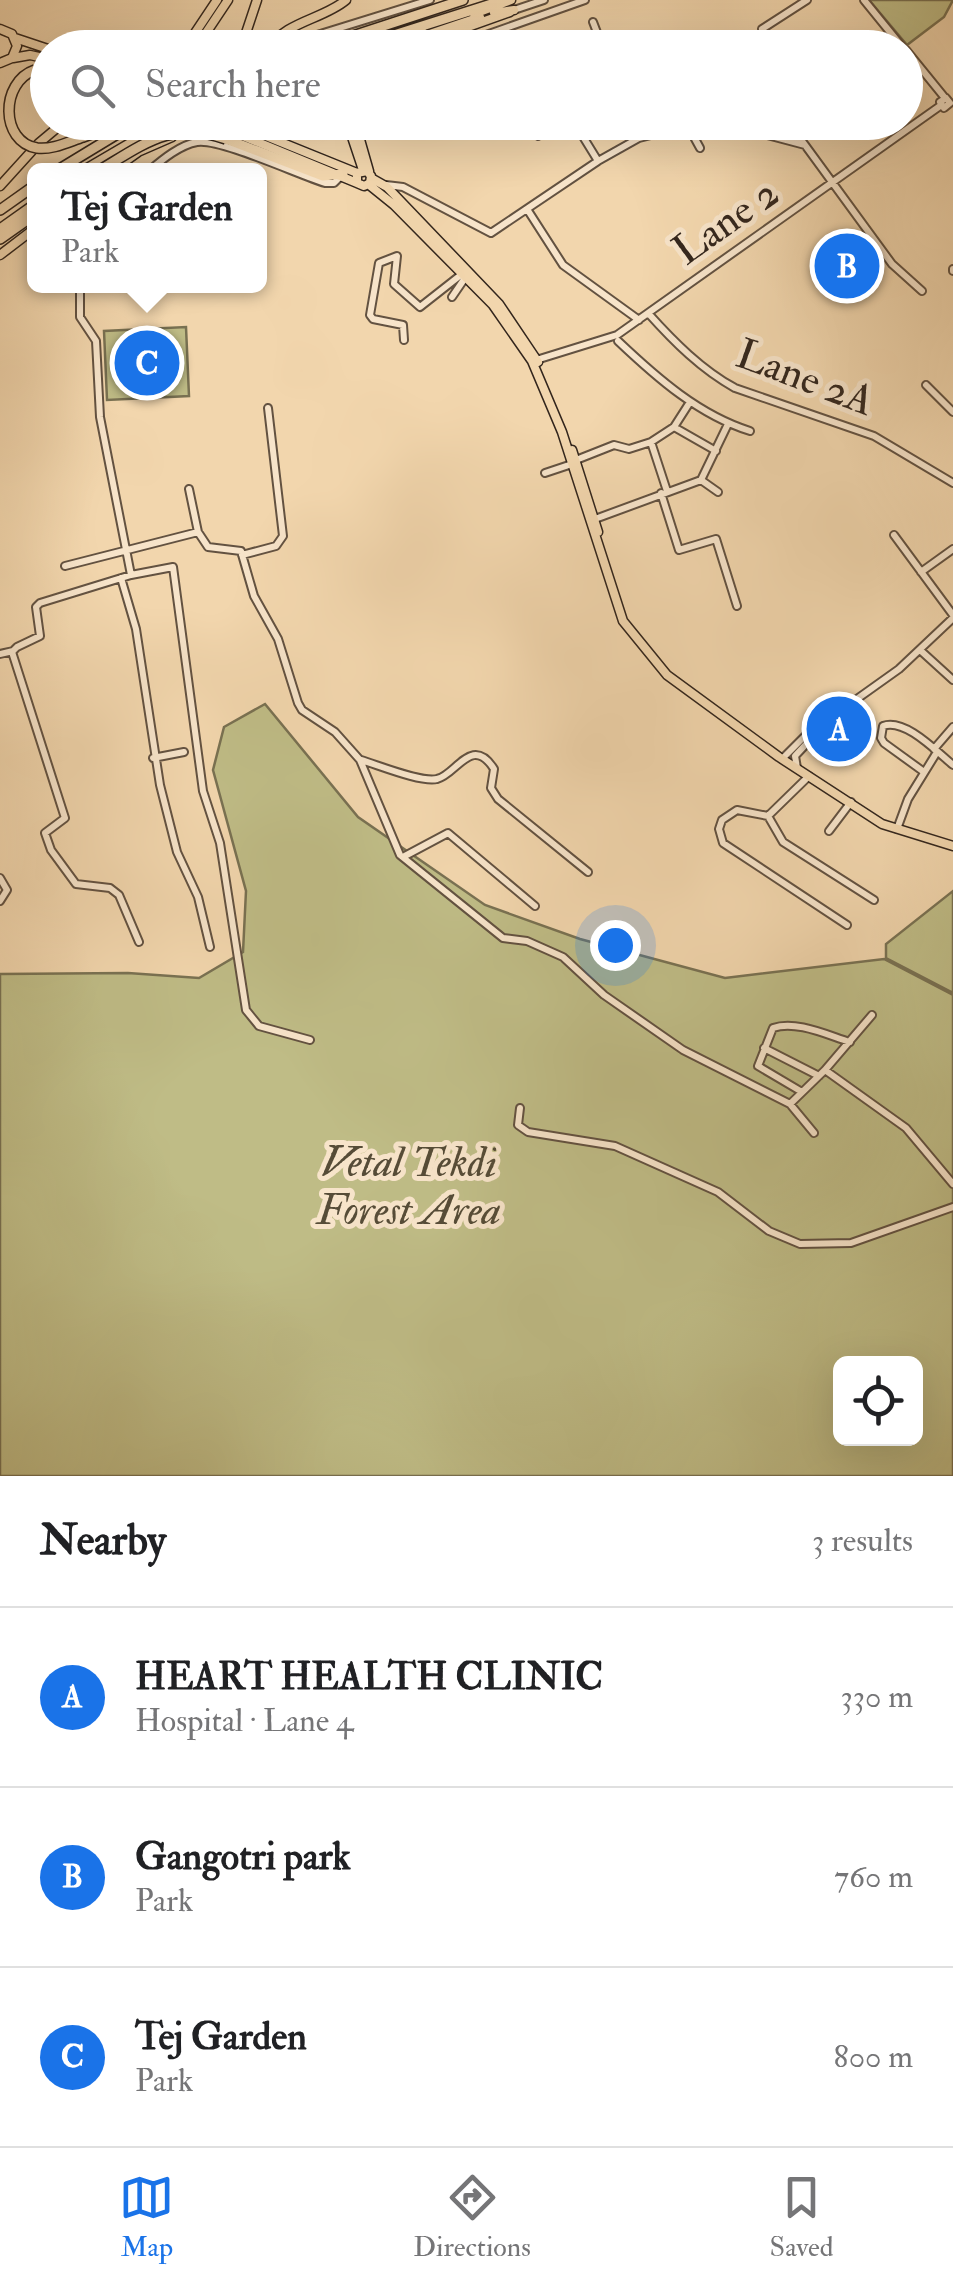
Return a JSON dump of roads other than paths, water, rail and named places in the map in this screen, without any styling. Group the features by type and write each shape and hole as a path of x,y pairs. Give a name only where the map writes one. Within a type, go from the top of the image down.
{"highway":[{"path":"370,30 463,0"},
{"path":"410,30 504,0"},
{"path":"30,72 18,77 6,92 4,112 10,131 26,145 40,148 71,140"},
{"path":"70,163 107,140"},
{"path":"97,163 136,140"},
{"path":"113,163 157,140"},
{"path":"248,140 323,176 343,174"},
{"path":"0,210 27,191"},
{"path":"0,229 27,210"},
{"path":"0,239 27,220"}],"main road":[{"path":"197,30 216,0"},
{"path":"208,30 228,0"},
{"path":"247,30 257,0"},
{"path":"289,30 328,13 346,0"},
{"path":"430,30 513,5"},
{"path":"442,30 513,5"},
{"path":"453,30 513,5"},
{"path":"0,29 30,43"},
{"path":"12,58 15,38"},
{"path":"0,63 30,56"},
{"path":"0,186 43,140"},
{"path":"123,163 155,140"},
{"path":"140,151 162,140"},
{"path":"273,140 384,185 499,304 535,360 559,408 623,621 667,675 782,760 896,830 953,846"},
{"path":"355,140 364,177"},
{"path":"343,174 364,177 394,204 501,316 535,360"},
{"path":"0,255 27,234"},
{"path":"574,462 595,519 597,540"}],"street":[{"path":"330,30 430,0"},
{"path":"513,5 544,0"},
{"path":"500,30 585,0"},
{"path":"762,30 807,0"},
{"path":"864,0 888,30"},
{"path":"593,22 596,30"},
{"path":"923,73 948,105"},
{"name":"Lane 2","path":"923,122 948,105"},
{"path":"585,140 598,161"},
{"path":"384,185 403,187 491,233 635,140"},
{"path":"696,140 700,148"},
{"path":"784,140 806,146"},
{"path":"802,140 892,264 922,292"},
{"name":"Lane 2","path":"535,360 617,336 896,140"},
{"path":"159,163 198,141 228,147 325,184 343,174"},
{"path":"527,209 564,265 639,320"},
{"path":"404,340 403,325 370,315 380,263 398,256 394,284 420,307 464,276"},
{"path":"452,298 464,276"},
{"path":"80,293 80,318 96,340 100,417 130,575"},
{"name":"Lane 2A","path":"648,314 706,372 718,379 874,436 953,483"},
{"path":"618,342 690,402 728,424 750,431"},
{"path":"926,385 953,412"},
{"path":"544,473 614,445 630,449 651,442 674,427 690,402"},
{"path":"242,555 276,546 283,536 268,408"},
{"path":"595,519 701,480 728,424"},
{"path":"674,427 716,452"},
{"path":"651,442 679,550 716,539 737,606"},
{"path":"701,480 718,492"},
{"path":"189,489 198,532 208,547 238,549 242,555 254,596 278,639 298,703 302,710 335,732 360,760 393,844 403,858 503,938 528,941 563,957 604,994 682,1050 790,1104 814,1134"},
{"path":"64,566 198,532"},
{"path":"782,760 805,736 899,669 953,616 894,534"},
{"path":"922,572 953,548"},
{"path":"0,654 40,636 36,607 40,603 130,575 174,568 199,768 220,843 246,1010 259,1026 310,1040"},
{"path":"121,578 136,629 154,758 178,852 198,898 210,947"},
{"path":"920,650 953,680"},
{"path":"13,651 65,818 45,833 51,850 76,884 110,888 119,895 139,942"},
{"path":"924,772 884,743 880,731 889,723 901,726 953,765"},
{"path":"896,830 908,799 953,727"},
{"path":"796,768 795,756 811,734"},
{"path":"154,758 184,752"},
{"path":"360,760 434,780 448,774 463,758 476,756 491,762 491,788 498,799 588,872"},
{"path":"768,816 809,776"},
{"path":"829,831 851,802"},
{"path":"847,924 723,843 719,829 728,814 748,810 768,816 783,842 874,900"},
{"path":"403,858 448,833 535,906"},
{"path":"0,878 7,890 0,901"},
{"path":"790,1104 872,1015"},
{"path":"802,1092 761,1070 758,1062 773,1028 779,1025 813,1030 850,1042"},
{"path":"764,1048 822,1073 906,1128 953,1184"},
{"path":"520,1108 518,1124 528,1132 615,1146 718,1192 769,1231 800,1244 852,1242 953,1207"}],"place":[{"name":"Gangotri park","path":"847,266"},
{"name":"Tej Garden","path":"147,363"},
{"name":"HEART HEALTH CLINIC","path":"839,729"}],"park label":[{"name":"Vetal Tekdi Forest Area","path":"409,1187"}]}
